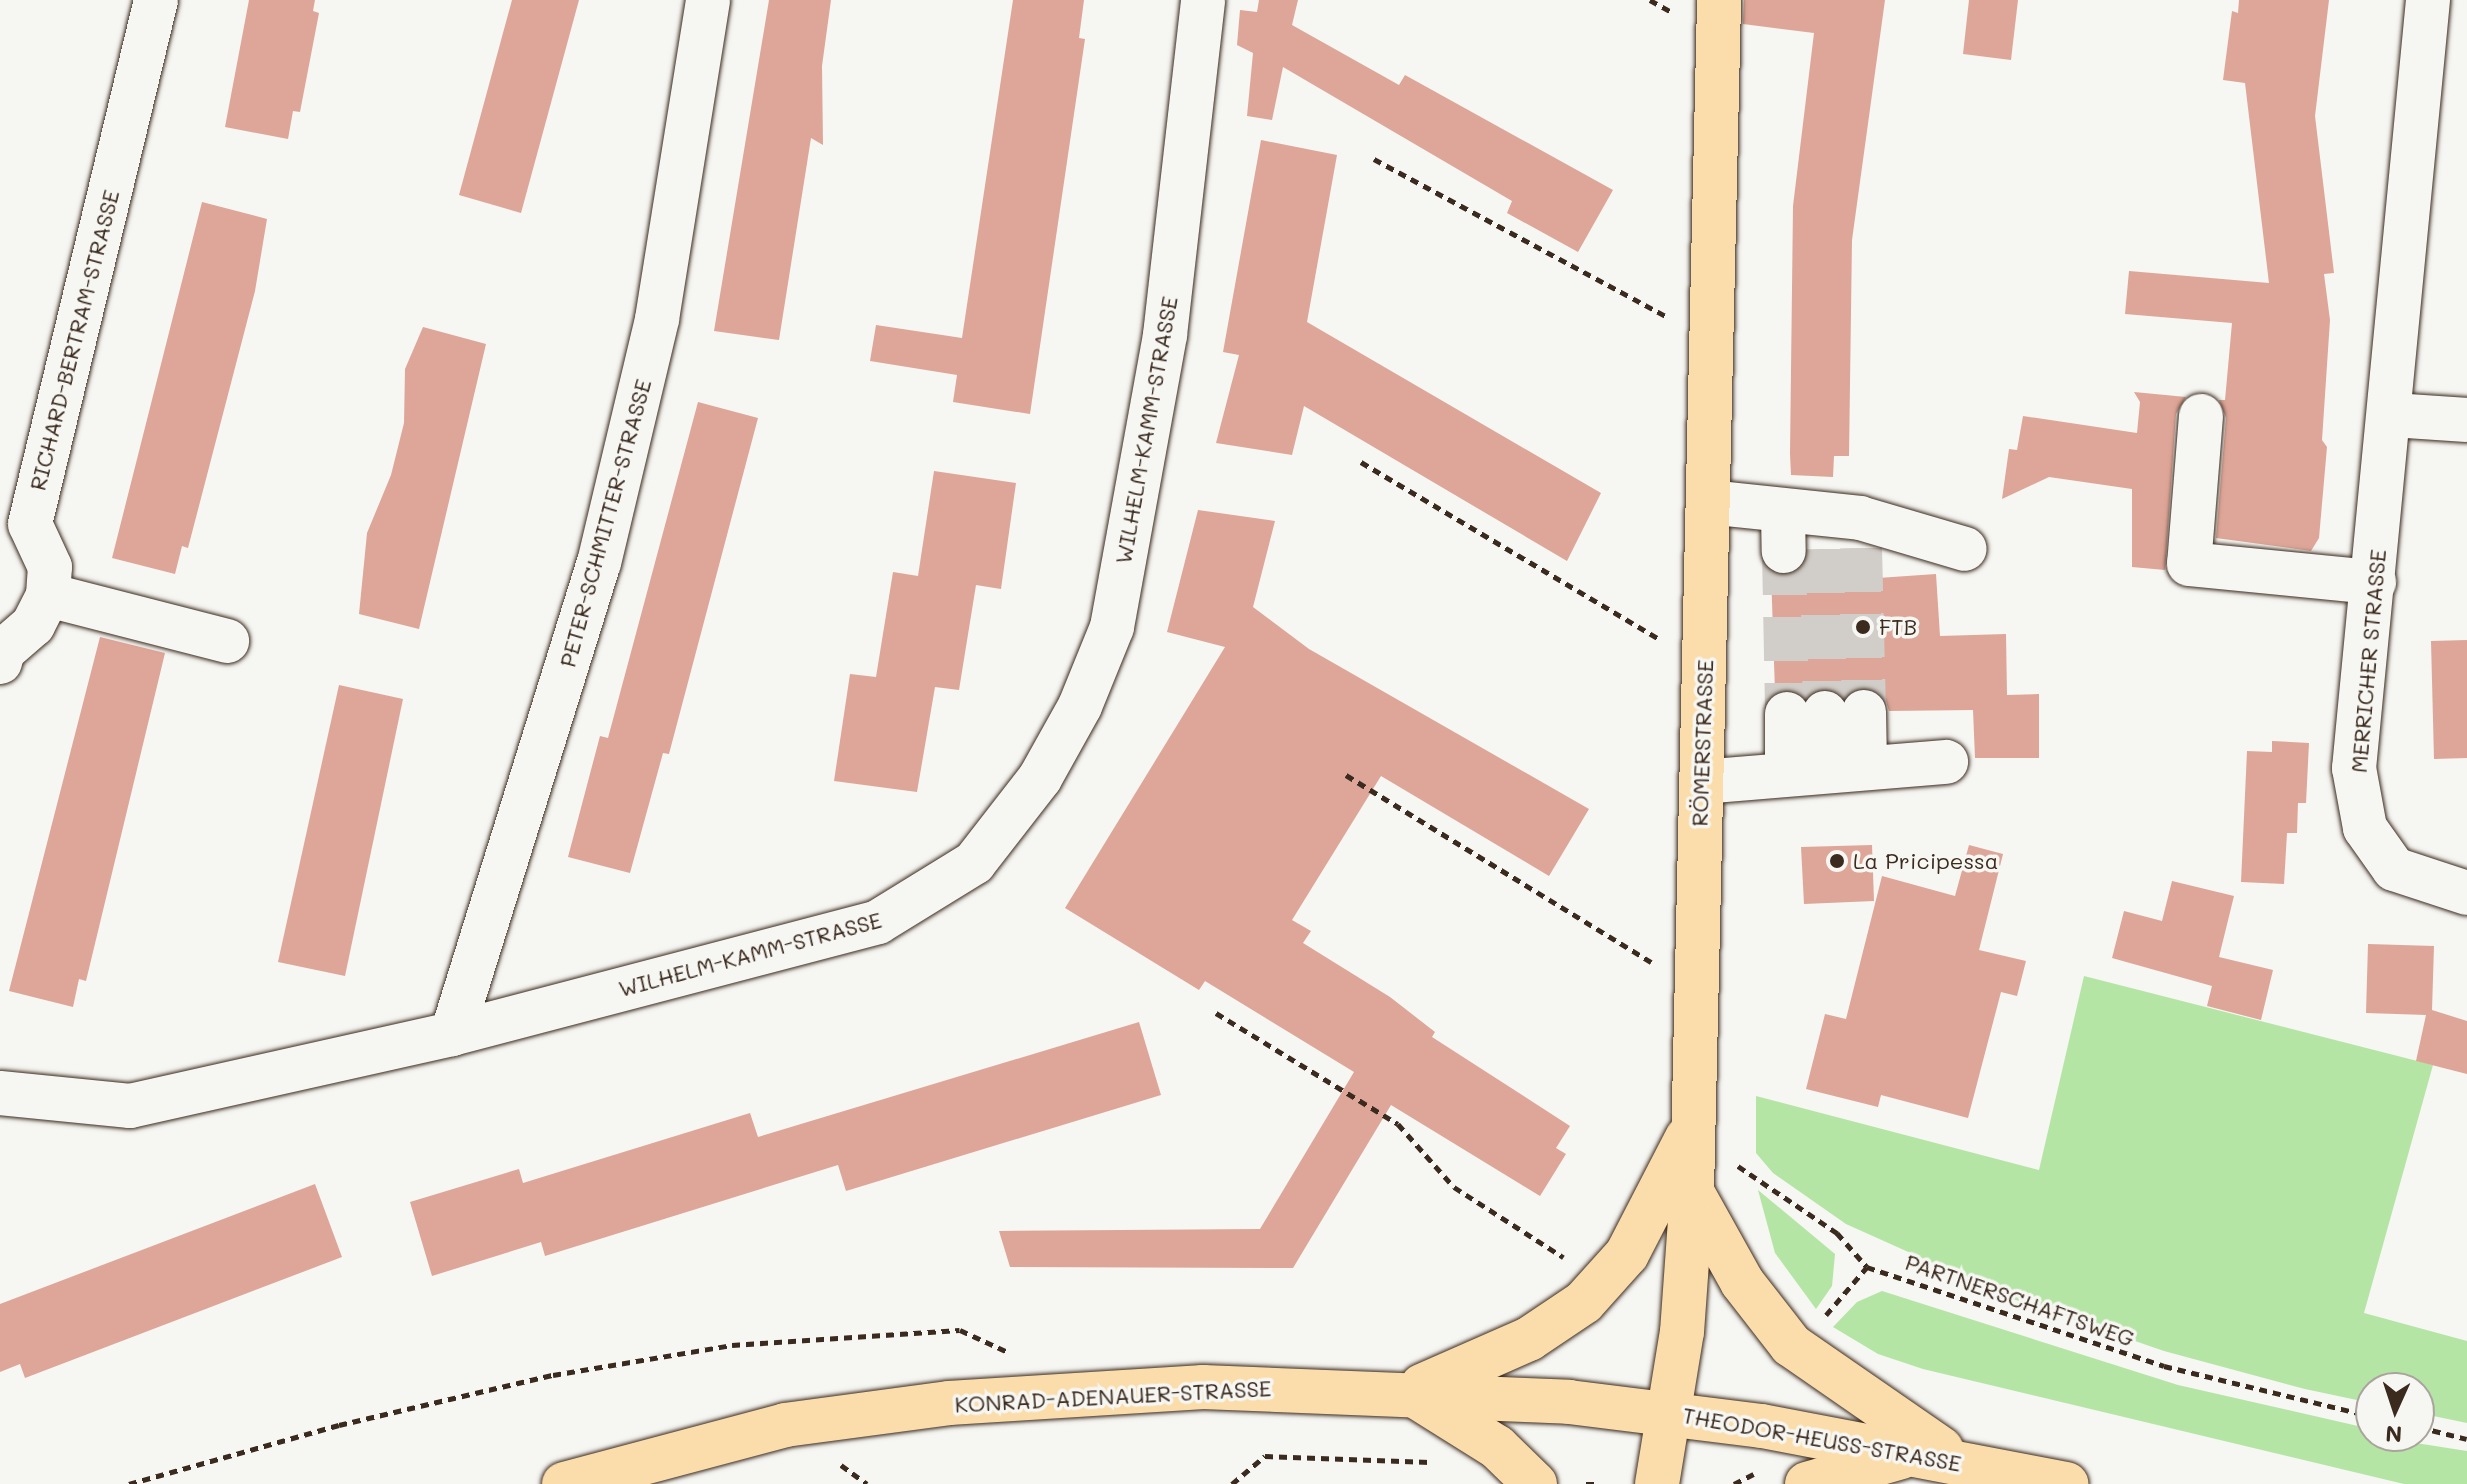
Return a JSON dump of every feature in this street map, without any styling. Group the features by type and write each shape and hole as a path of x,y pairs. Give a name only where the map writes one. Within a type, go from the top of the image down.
{"main road":[{"name":"RÖMERSTRASSE","path":"1657,1484 1671,1413 1692,1192 1719,0"},
{"path":"1408,1392 1529,1339 1584,1302 1627,1254 1693,1136"},
{"path":"1692,1192 1742,1282 1791,1345 1878,1410 1965,1463"},
{"name":"KONRAD-ADENAUER-STRASSE","path":"564,1484 785,1425 1053,1395 1203,1387 1408,1392 1671,1413"},
{"path":"1408,1392 1497,1447 1535,1484"},
{"name":"THEODOR-HEUSS-STRASSE","path":"1671,1413 1965,1463 2067,1484"},
{"path":"1807,1484 1914,1454"}],"street":[{"name":"RICHARD-BERTRAM-STRASSE","path":"48,595 50,567 30,524 156,0"},
{"name":"PETER-SCHMITTER-STRASSE","path":"452,1034 599,563 657,319 708,0"},
{"name":"WILHELM-KAMM-STRASSE","path":"0,1093 130,1106 452,1034 878,922 974,863 1040,778 1080,706 1112,627 1165,335 1203,0"},
{"name":"MERRICHER STRASSE","path":"2428,0 2392,415 2354,768 2365,828 2394,869 2467,893"},
{"path":"2392,415 2467,420"},
{"path":"2201,416 2189,564 2374,582"},
{"path":"1708,502 1822,532 1965,549"},
{"path":"0,662 3,651 33,625 48,595 227,641"},
{"path":"1826,768 1825,713 1826,768"},
{"path":"1701,782 1826,768 1946,762"}],"path":[{"path":"1374,159 1712,341"},
{"path":"1361,462 1704,666"},
{"path":"1346,775 1696,990"},
{"path":"1216,1013 1398,1124 1454,1187 1572,1263 1563,1274 1584,1302"},
{"path":"1693,1136 1757,1175 1837,1233 1867,1267 1813,1327"},
{"name":"PARTNERSCHAFTSWEG","path":"1867,1267 2164,1366 2355,1412"},
{"path":"129,1484 339,1425 538,1378 747,1344 960,1330 1014,1355 1053,1395"},
{"path":"2435,1431 2467,1439"},
{"path":"1232,1484 1265,1456 1446,1465"},
{"path":"1734,1484 1754,1474"},
{"path":"1586,1484 1598,1484"}],"green space":[{"path":"2084,976 2433,1065 2364,1313 2467,1341 2467,1423 2435,1416 2435,1372 2355,1372 2355,1400 2305,1389 2164,1351 2013,1299 1846,1224 1773,1173 1756,1153 1756,1096 2039,1170"},
{"path":"1758,1190 1835,1254 1832,1286 1816,1309 1775,1253"},
{"path":"1882,1291 2178,1385 2355,1425 2355,1452 2435,1452 2435,1446 2467,1451 2467,1484 2404,1484 1923,1369 1878,1354 1833,1327 1857,1302"}],"building":[{"path":"249,0 315,0 313,11 319,13 300,112 293,111 288,139 225,127"},
{"path":"512,0 579,0 521,213 459,195"},
{"path":"769,0 831,0 822,66 823,145 811,138 779,340 714,331"},
{"path":"1013,0 1084,0 1079,38 1085,39 1030,414 953,402 957,375 870,361 876,325 962,338"},
{"path":"1259,0 1298,0 1292,25 1399,85 1405,75 1613,190 1578,252 1507,213 1512,201 1283,67 1272,120 1247,116 1253,53 1237,45 1240,10 1257,12"},
{"path":"1744,0 1885,0 1852,240 1849,456 1834,456 1833,477 1791,475 1790,454 1793,206 1814,33 1743,24"},
{"path":"1969,0 2018,0 2011,60 1963,54"},
{"path":"2239,0 2329,0 2315,116 2334,273 2324,274 2330,320 2322,440 2327,447 2319,538 2311,551 2216,538 2226,418 2219,400 2225,400 2232,323 2125,314 2129,271 2269,283 2245,83 2223,80 2232,11 2238,13"},
{"path":"1261,140 1337,155 1307,322 1601,493 1567,561 1304,406 1292,455 1216,443 1239,355 1223,352"},
{"path":"202,202 267,219 255,291 188,548 182,546 175,574 112,558"},
{"path":"423,327 486,344 419,629 359,614 367,533 391,475 404,423 405,369"},
{"path":"2134,392 2186,397 2176,414 2165,570 2132,567 2132,489 2049,477 2002,499 2009,449 2017,450 2023,416 2137,433 2140,402"},
{"path":"698,402 758,418 669,754 663,753 630,873 568,857 600,736 608,738"},
{"path":"934,471 1016,483 1001,589 976,585 959,690 935,687 917,792 834,781 850,674 876,677 893,572 918,576"},
{"path":"1198,510 1275,521 1253,607 1309,649 1589,809 1549,876 1381,776 1292,920 1311,931 1303,943 1390,997 1435,1032 1432,1037 1570,1126 1556,1148 1566,1154 1540,1196 1391,1105 1293,1268 1010,1267 999,1231 1260,1229 1354,1072 1205,981 1199,990 1065,908 1225,647 1167,632"},
{"path":"1874,548 1878,578 1936,574 1940,636 2006,634 2007,695 2039,694 2039,758 1975,758 1973,710 1889,711 1885,698 1864,687 1844,698 1825,688 1806,698 1788,689 1775,692 1771,572 1798,572 1809,550"},
{"path":"100,637 165,653 86,981 79,979 73,1007 9,991"},
{"path":"2467,640 2467,758 2434,759 2431,641"},
{"path":"339,685 403,699 345,976 278,962"},
{"path":"2272,741 2309,743 2306,803 2298,803 2297,833 2287,833 2284,884 2241,882 2247,751 2272,752"},
{"name":"La Pricipessa","path":"1872,845 1874,901 1804,904 1801,847"},
{"path":"1969,845 2003,854 1979,950 2026,961 2017,996 2001,992 1968,1118 1881,1095 1878,1107 1806,1089 1825,1014 1846,1019 1882,876 1955,896"},
{"path":"2172,881 2234,896 2219,957 2273,970 2261,1020 2207,1006 2212,986 2112,958 2124,911 2162,921"},
{"path":"2368,944 2434,946 2432,1010 2467,1021 2467,1074 2416,1061 2426,1015 2366,1013"},
{"path":"1139,1022 1161,1095 846,1191 838,1165 545,1256 541,1242 432,1276 410,1202 519,1169 523,1183 750,1113 758,1137"},
{"path":"315,1184 342,1257 25,1378 20,1364 0,1372 0,1304"}],"tunnel":[{"path":"1860,548 1864,712"},
{"path":"1822,549 1825,713"},
{"path":"1784,551 1787,714"}],"place":[{"name":"FTB","path":"1863,627"},
{"name":"La Pricipessa","path":"1837,861"}]}
